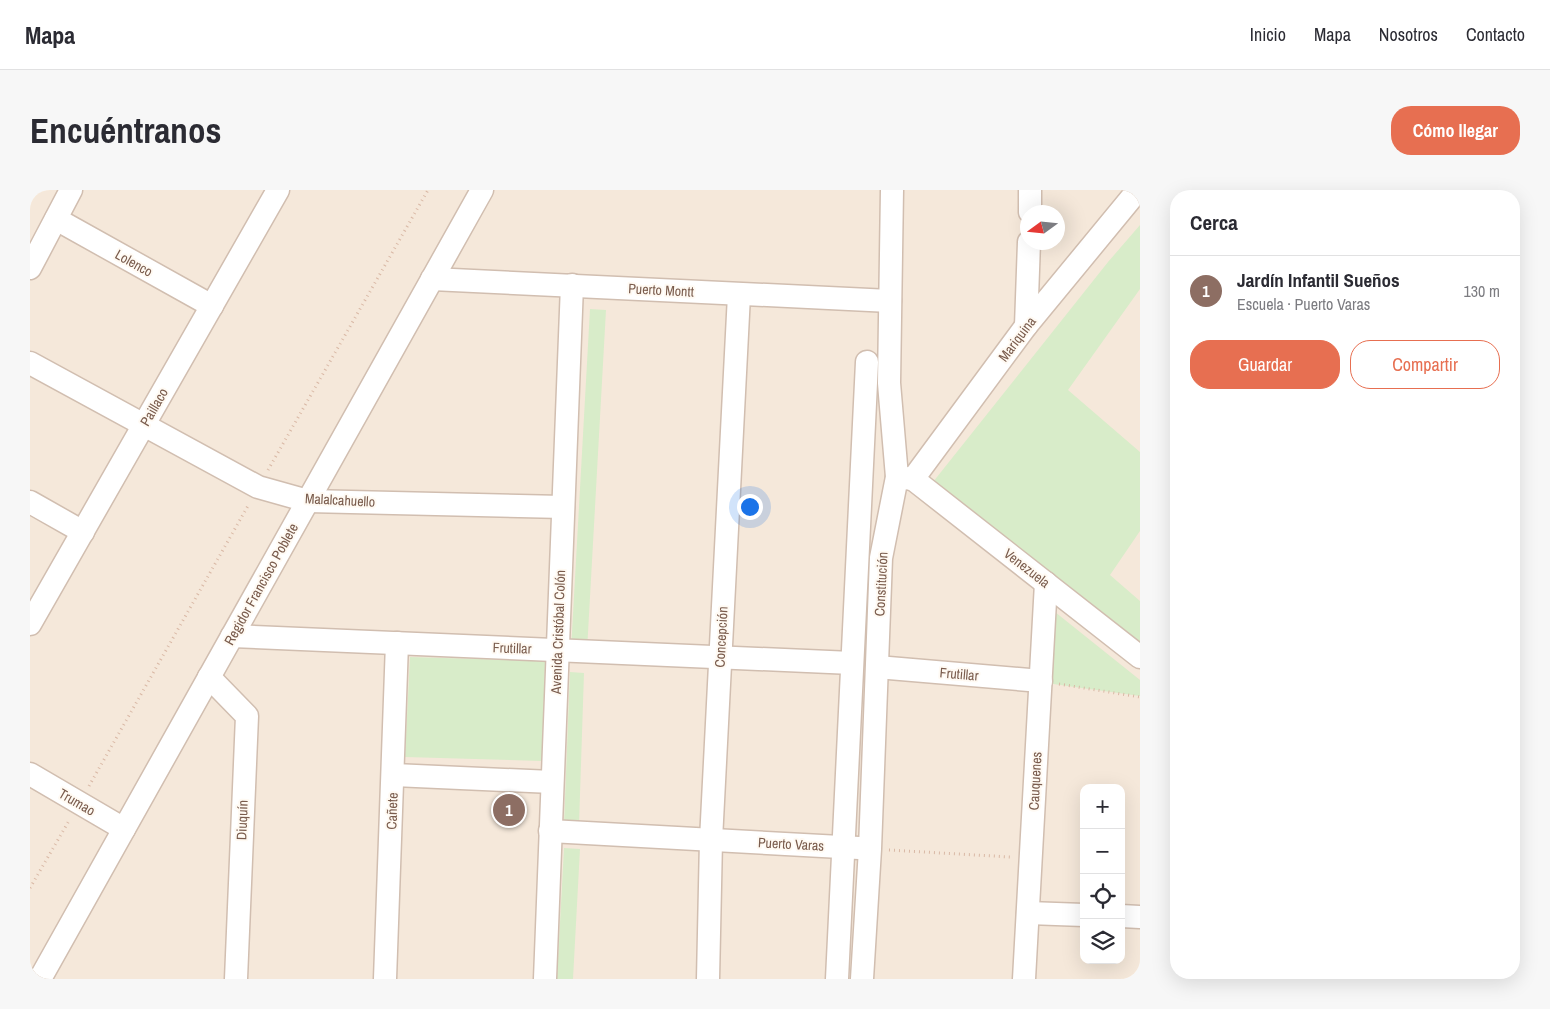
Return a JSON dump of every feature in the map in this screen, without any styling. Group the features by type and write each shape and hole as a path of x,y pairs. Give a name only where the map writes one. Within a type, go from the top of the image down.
{"street":[{"path":"30,268 71,190"},
{"name":"Regidor Francisco Poblete","path":"39,977 482,190"},
{"name":"Constitución","path":"862,979 870,849 881,558 905,478 889,383 892,190"},
{"path":"1030,190 1030,205"},
{"name":"Mariquina","path":"905,478 1026,326 1138,190"},
{"name":"Paillaco","path":"30,624 212,306 269,193"},
{"name":"Lolenco","path":"56,219 212,306"},
{"path":"1026,326 1029,250"},
{"name":"Puerto Montt","path":"432,279 890,302"},
{"name":"Avenida Cristóbal Colón","path":"545,979 572,286"},
{"name":"Concepción","path":"708,979 711,840 739,294"},
{"name":"Constitución","path":"838,979 867,362"},
{"name":"Malalcahuello","path":"30,363 258,487 308,501 563,507"},
{"name":"Venezuela","path":"905,478 1046,583 1140,657"},
{"path":"30,502 82,532"},
{"name":"Cauquenes","path":"1024,979 1046,583"},
{"name":"Frutillar","path":"232,636 852,663"},
{"name":"Cañete","path":"386,979 397,644"},
{"name":"Frutillar","path":"877,666 1041,681"},
{"name":"Diuquín","path":"209,677 247,716 236,979"},
{"name":"Trumao","path":"30,774 124,829"},
{"path":"394,775 552,782"},
{"name":"Puerto Varas","path":"550,831 870,849"},
{"path":"1028,913 1080,915"},
{"path":"1125,916 1140,917"}],"path":[{"path":"30,888 428,190"},
{"path":"1041,681 1140,697"},
{"path":"870,849 1031,858"}],"shaded area":[{"path":"30,190 1140,190 1140,979 30,979"}],"green space":[{"path":"1140,225 1140,289 1068,390 1140,452 1140,531 1110,575 1140,601 1140,646 933,482 1108,262"},
{"path":"590,309 606,310 587,651 571,650"},
{"path":"1055,612 1140,680 1140,696 1046,683"},
{"path":"410,657 545,661 542,761 405,757"},
{"path":"570,672 584,673 579,825 564,825"},
{"path":"564,848 580,849 573,979 557,979"}],"place":[{"name":"Jardín Infantil Sueños","path":"509,810"}]}
